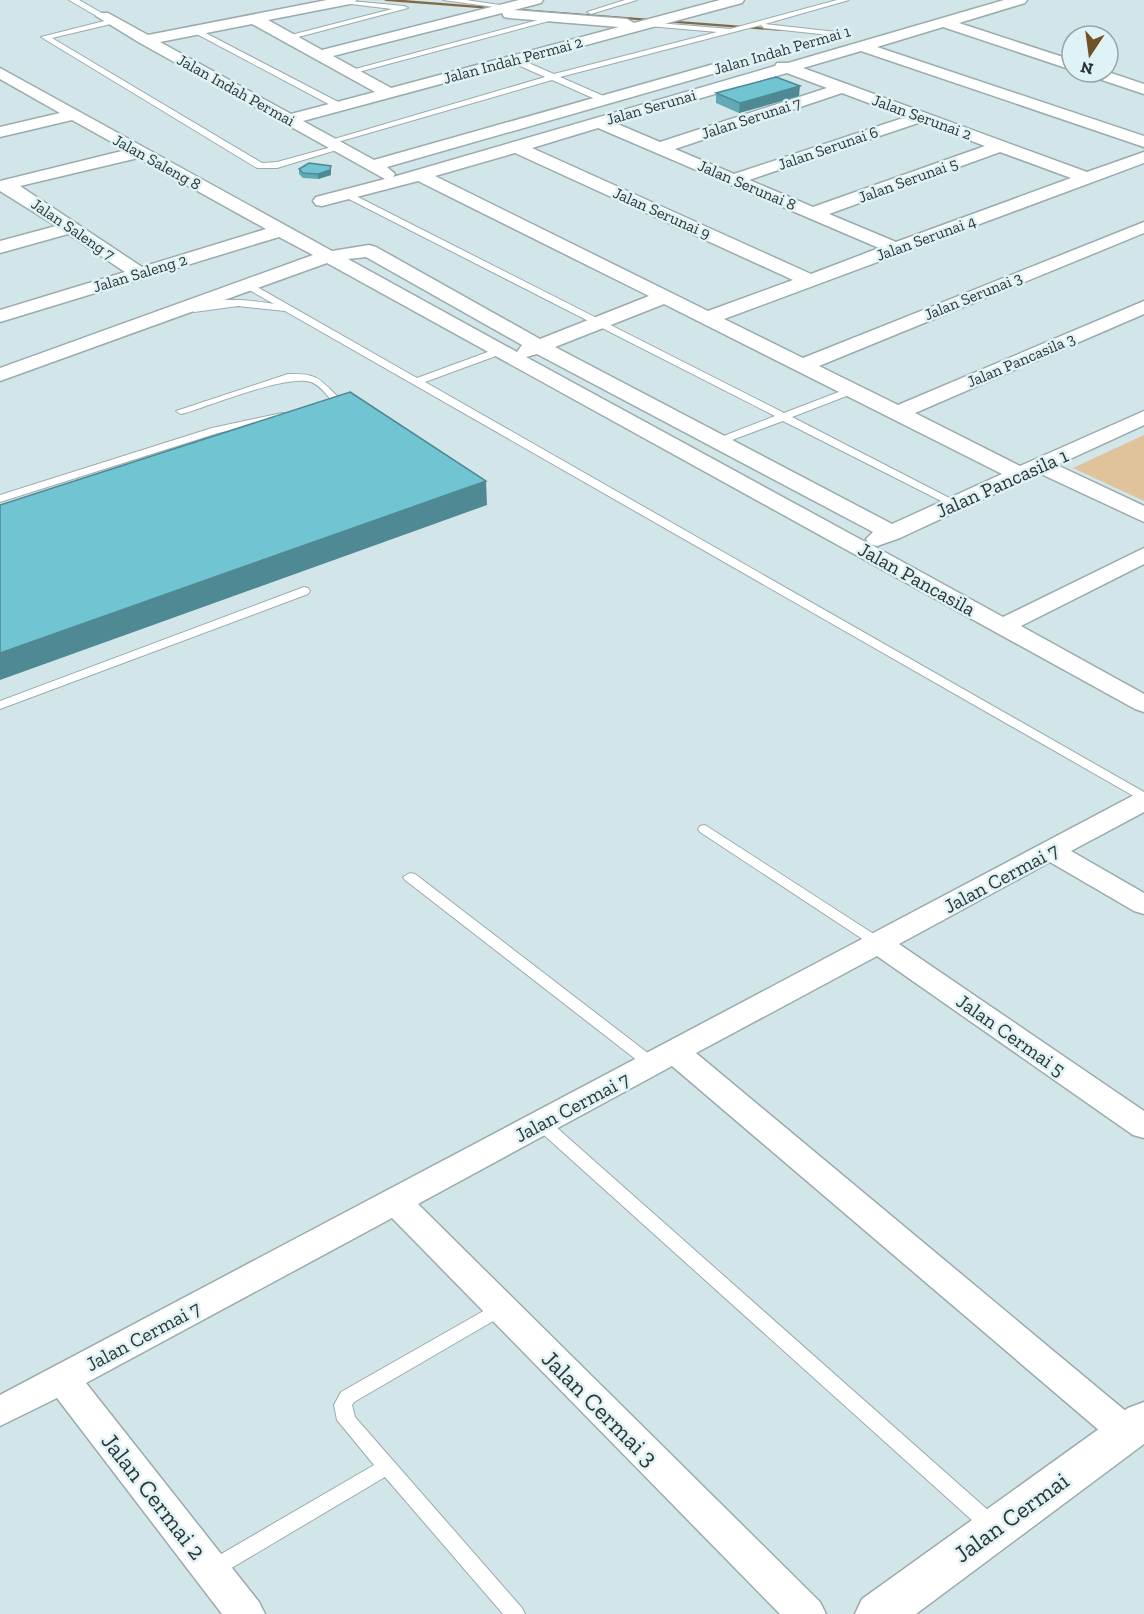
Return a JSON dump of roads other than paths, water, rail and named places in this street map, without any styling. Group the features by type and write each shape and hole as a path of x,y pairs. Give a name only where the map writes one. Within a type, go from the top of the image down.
{"street":[{"path":"319,55 536,0"},
{"name":"Jalan Indah Permai 2","path":"289,120 737,0"},
{"name":"Jalan Serunai","path":"322,201 420,175 942,22 978,6 997,7 1020,0"},
{"path":"145,40 346,1"},
{"path":"949,2 978,6"},
{"path":"499,9 556,18 649,24"},
{"path":"591,12 668,19"},
{"name":"Jalan Indah Permai","path":"108,19 398,181"},
{"path":"256,20 389,93"},
{"path":"942,22 1060,61"},
{"name":"Jalan Indah Permai 1","path":"790,47 856,28"},
{"path":"860,46 1144,142"},
{"name":"Jalan Serunai 2","path":"756,57 1087,178"},
{"name":"Jalan Indah Permai 1","path":"372,166 735,63"},
{"name":"Jalan Saleng 8","path":"5,80 74,115 320,254 506,354"},
{"path":"1120,81 1144,89"},
{"name":"Jalan Serunai 7","path":"660,148 842,88"},
{"path":"0,132 74,115"},
{"name":"Jalan Serunai 6","path":"736,179 921,117"},
{"name":"Jalan Serunai 8","path":"598,122 896,249"},
{"name":"Jalan Serunai 9","path":"514,146 809,280"},
{"name":"Jalan Serunai 5","path":"814,213 1001,146"},
{"path":"3,185 140,152"},
{"name":"Jalan Serunai 4","path":"708,318 1144,157"},
{"path":"420,175 898,413 1144,515"},
{"name":"Jalan Saleng 7","path":"3,185 139,273"},
{"name":"Jalan Serunai 3","path":"802,365 1144,226"},
{"path":"0,247 71,228"},
{"name":"Jalan Saleng 2","path":"0,316 279,231"},
{"path":"0,375 247,285 320,254 369,251 538,346 892,532"},
{"path":"506,354 538,346 664,297"},
{"name":"Jalan Pancasila 3","path":"898,413 1144,307"},
{"name":"Jalan Pancasila","path":"506,354 1144,704"},
{"name":"Jalan Pancasila 1","path":"859,547 1144,417"},
{"path":"689,453 720,441"},
{"path":"1003,626 1144,555"},
{"name":"Jalan Cermai 7","path":"0,1412 1144,800"},
{"path":"1051,850 1144,905"},
{"name":"Jalan Cermai 5","path":"878,943 1144,1127"},
{"path":"663,1058 1136,1427"},
{"name":"Jalan Cermai 3","path":"395,1201 806,1614"},
{"name":"Jalan Cermai 2","path":"63,1379 245,1614"},
{"name":"Jalan Cermai","path":"879,1614 1136,1427"}],"lane":[{"name":"Jalan Indah Permai","path":"73,0 108,19"},
{"path":"447,0 499,9"},
{"path":"591,12 633,0"},
{"path":"108,19 45,37 260,166 277,165 333,145 553,77 845,0"},
{"path":"290,38 404,8 346,1"},
{"path":"348,72 556,18"},
{"path":"649,24 730,31"},
{"path":"754,25 836,34"},
{"path":"196,30 341,107"},
{"path":"514,60 605,100"},
{"path":"346,194 955,504"},
{"path":"247,285 1144,800"},
{"path":"159,316 220,303 245,302 298,313"},
{"path":"416,382 506,354"},
{"path":"181,411 297,376 315,378 334,405 353,410 342,419"},
{"path":"720,441 852,390"},
{"path":"0,499 216,430 294,413"},
{"path":"0,705 304,591"},
{"path":"705,829 878,943"},
{"path":"410,877 663,1058"},
{"path":"541,1123 995,1529"},
{"path":"501,1308 347,1397 343,1405 346,1420 515,1614"},
{"path":"211,1570 387,1467"}],"waterway":[{"path":"386,0 782,30"}]}
